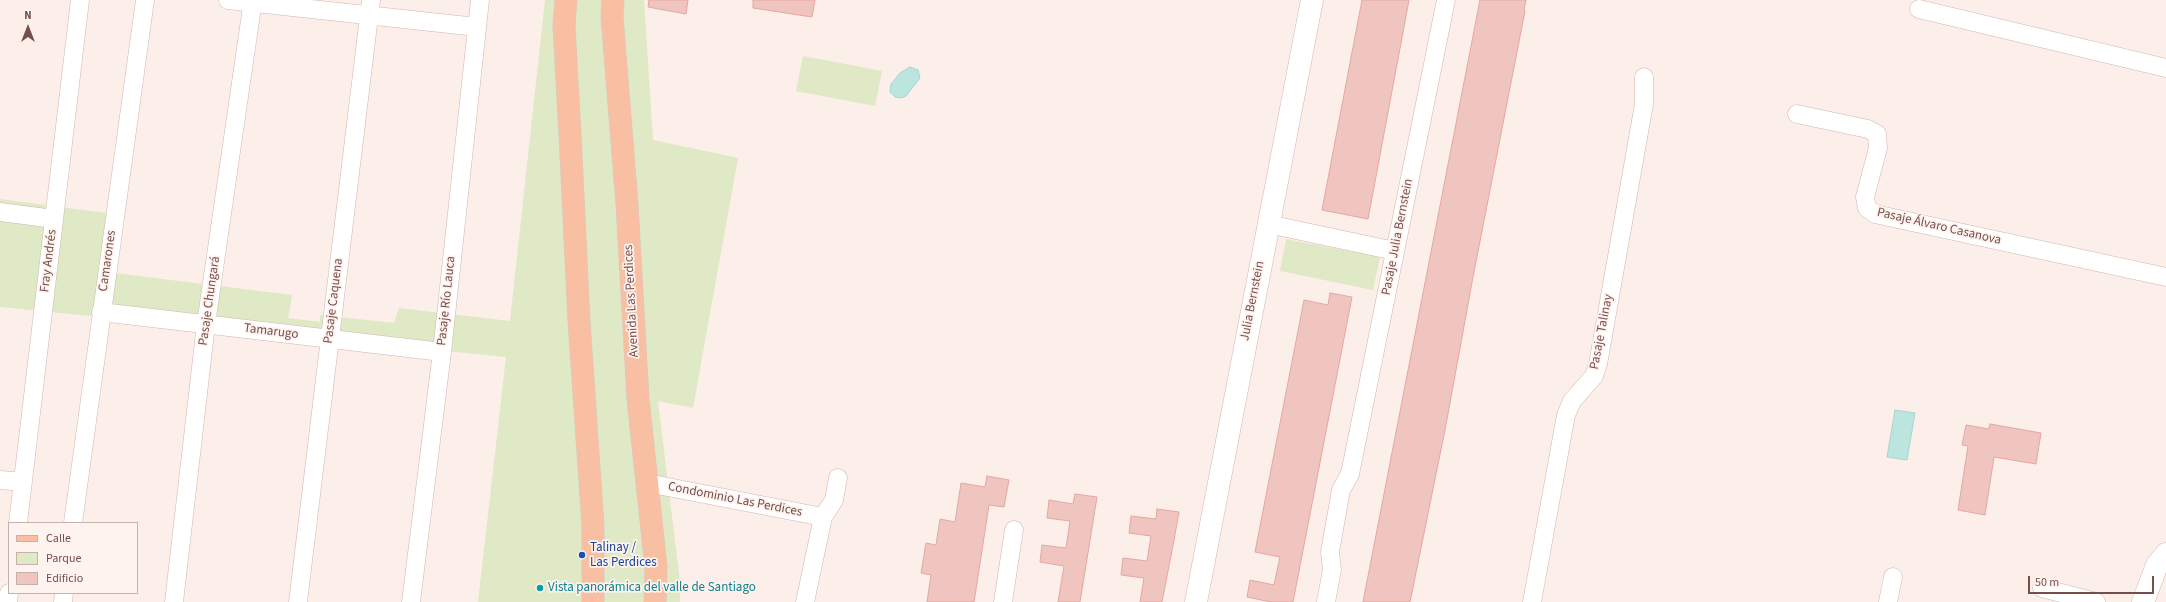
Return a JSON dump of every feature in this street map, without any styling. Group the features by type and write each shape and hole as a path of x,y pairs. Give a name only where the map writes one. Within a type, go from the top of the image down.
{"main road":[{"path":"566,0 564,25 579,320 593,526 593,602"},
{"name":"Avenida Las Perdices","path":"613,0 612,17 627,204 638,399 656,567 656,602"}],"street":[{"name":"Fray Andrés","path":"18,522 80,0"},
{"name":"Camarones","path":"73,522 145,0"},
{"path":"228,0 370,8 477,27"},
{"name":"Pasaje Río Lauca","path":"412,602 442,352 480,0"},
{"name":"Julia Bernstein","path":"1196,602 1312,0"},
{"name":"Pasaje Julia Bernstein","path":"1326,602 1332,570 1341,553 1352,492 1350,474 1446,0"},
{"name":"Pasaje Chungará","path":"174,602 206,324 253,1"},
{"name":"Pasaje Caquena","path":"298,602 370,8"},
{"path":"1920,9 2166,68"},
{"name":"Pasaje Talinay","path":"1532,602 1566,415 1572,401 1594,376 1598,364 1644,104 1644,77"},
{"name":"Pasaje Álvaro Casanova","path":"1797,114 1868,129 1877,134 1878,148 1865,197 1867,208 1875,214 2166,278"},
{"path":"0,212 54,219"},
{"path":"1268,224 1395,250"},
{"name":"Tamarugo","path":"101,312 442,352"},
{"path":"805,602 823,517 834,500 838,478"},
{"path":"0,480 23,482"},
{"name":"Condominio Las Perdices","path":"647,483 823,517"},
{"path":"1003,602 1014,530"},
{"path":"2143,602 2158,566 2166,554"},
{"path":"1888,602 1893,578"},
{"path":"2042,588 2096,602"}],"green space":[{"path":"545,0 644,0 653,140 738,158 693,408 658,401 680,582 680,602 478,602 506,357 0,307 0,199 121,215 114,273 292,295 288,318 320,322 320,315 394,323 399,308 510,321"},
{"path":"803,56 882,71 875,106 796,91"},
{"path":"1286,239 1380,257 1373,290 1280,271"}],"water":[{"path":"910,67 918,70 920,78 906,96 901,98 895,97 890,92 891,84 900,73"},
{"path":"1895,410 1915,413 1907,460 1887,457"}],"building":[{"path":"649,0 688,0 686,14 648,7"},
{"path":"753,0 815,0 812,17 753,8"},
{"path":"1362,0 1409,0 1368,219 1322,210"},
{"path":"1480,0 1526,0 1445,430 1410,602 1363,602"},
{"path":"1330,293 1352,297 1293,602 1271,602 1247,597 1250,580 1274,585 1280,557 1255,552 1304,300 1328,305"},
{"path":"1990,424 2041,433 2036,464 1994,457 1985,515 1958,510 1968,446 1962,445 1966,425 1989,429"},
{"path":"987,476 1009,480 1004,507 989,505 974,602 927,602 931,575 921,573 926,543 936,545 940,519 955,522 961,483 985,487"},
{"path":"1075,494 1097,497 1080,602 1058,602 1064,566 1040,562 1042,545 1066,548 1070,521 1047,518 1049,500 1073,504"},
{"path":"1157,509 1179,512 1174,540 1162,602 1140,602 1144,578 1121,575 1123,558 1147,561 1151,536 1129,533 1131,516 1156,519"}],"place":[{"name":"Talinay / Las Perdices","path":"582,555"},
{"name":"Vista panorámica del valle de Santiago","path":"540,588"}]}
